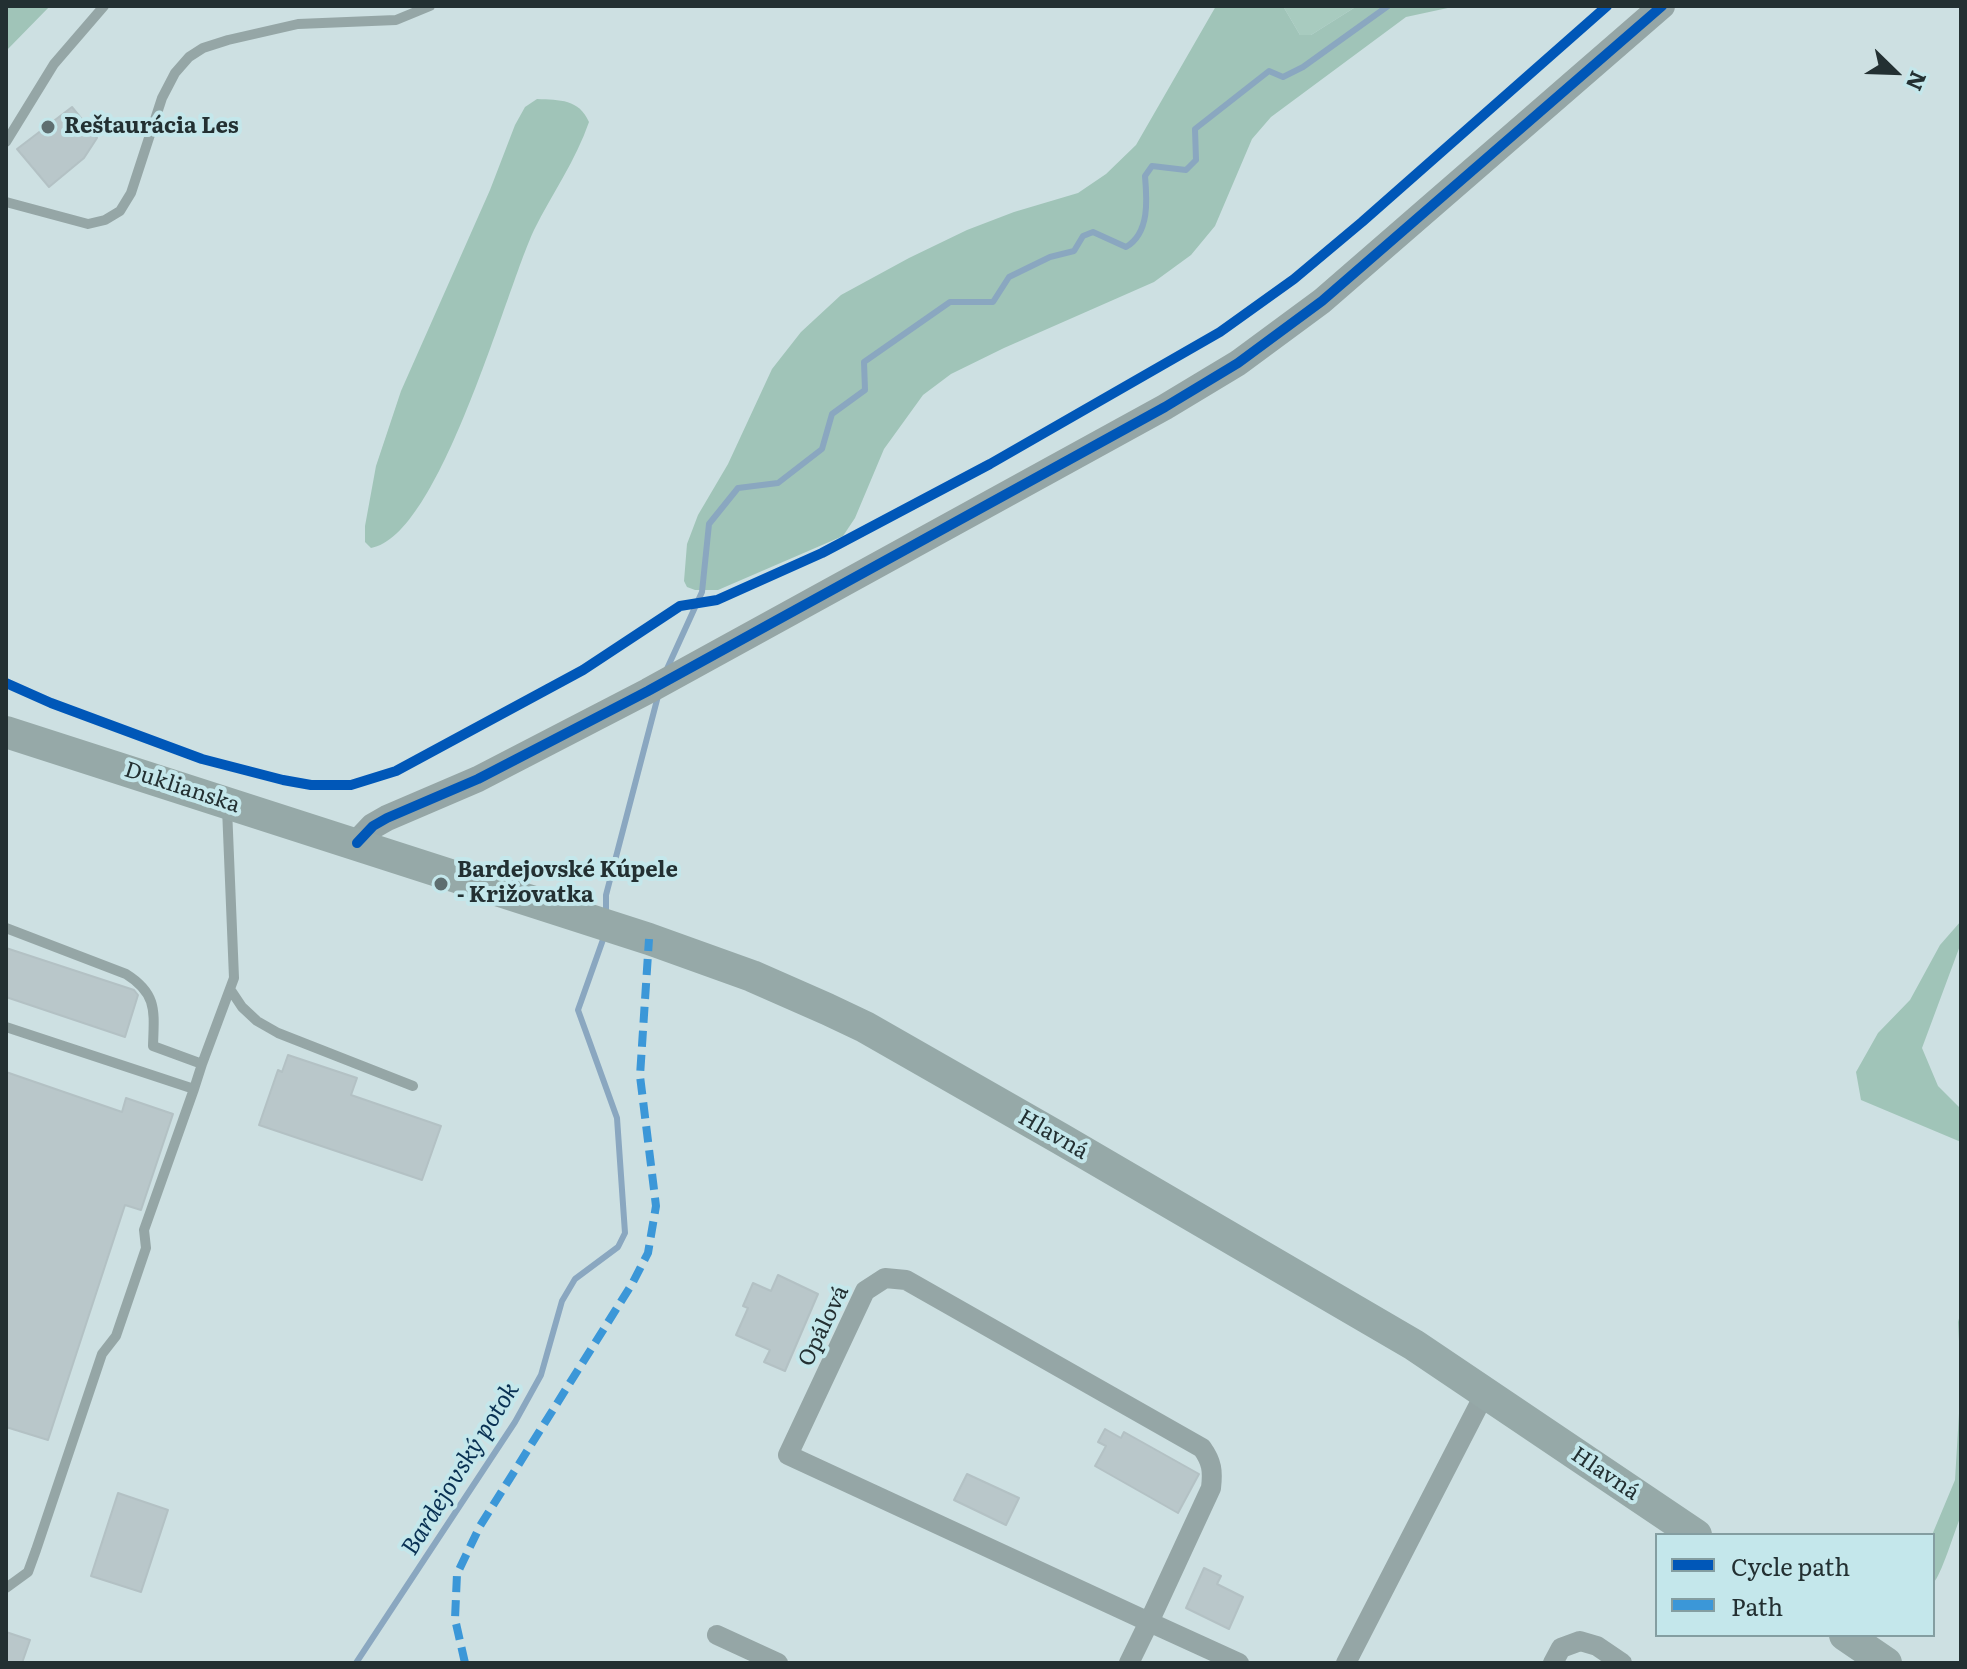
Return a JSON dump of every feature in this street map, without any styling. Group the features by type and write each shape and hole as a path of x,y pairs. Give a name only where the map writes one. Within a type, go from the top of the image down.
{"main road":[{"name":"Duklianska","path":"6,732 357,843"},
{"name":"Hlavná","path":"357,843 606,924 752,976 865,1027 1352,1307 1414,1345 1693,1533"},
{"path":"1848,1637 1886,1663"}],"street":[{"path":"357,843 373,826 387,818 478,779 648,691 1165,407 1265,346 1366,265 1662,6"},
{"name":"Opálová","path":"885,1278 906,1280 1202,1448 1210,1458 1213,1471 1211,1488 1149,1622 788,1455 865,1291 885,1278"},
{"path":"1346,1663 1485,1393"},
{"path":"1129,1663 1149,1622 1239,1663"},
{"path":"717,1635 778,1663"},
{"path":"1553,1663 1561,1648 1580,1641 1597,1646 1622,1663"}],"lane":[{"path":"6,142 54,64 104,6"},
{"path":"6,202 88,224 105,220 120,211 131,193 162,98 175,73 189,57 203,48 228,40 298,24 396,20 430,6"},
{"path":"6,1588 28,1572 102,1354 116,1336 146,1248 144,1230 234,978 227,802"},
{"path":"6,928 126,974 142,984 154,1006 153,1046 202,1064"},
{"path":"230,989 242,1007 257,1021 278,1033 413,1086"},
{"path":"6,1027 194,1089"}],"green space":[{"path":"6,6 50,6 6,51"},
{"path":"1216,6 1283,6 1300,35 1311,35 1357,6 1457,6 1406,17 1271,117 1252,139 1215,226 1191,255 1154,282 1004,348 951,374 923,395 884,449 855,518 843,536 718,590 687,587 684,581 687,544 698,515 728,464 772,369 801,332 841,295 909,258 967,230 1078,193 1106,174 1136,145"},
{"path":"1283,6 1357,6 1311,35 1300,35"},
{"path":"537,99 561,101 580,109 589,122 584,136 534,230 468,408 445,459 422,502 397,534 371,548 365,542 365,526 376,466 401,391 490,190 515,125 525,107"},
{"path":"1961,921 1961,943 1922,1048 1938,1086 1961,1109 1961,1142 1861,1100 1856,1072 1878,1033 1910,1000 1940,945"},
{"path":"1961,1311 1961,1380 1958,1322"},
{"path":"1961,1380 1961,1516 1935,1580 1933,1533 1955,1480"}],"building":[{"path":"72,107 97,138 84,158 49,187 17,149"},
{"path":"6,948 134,990 138,995 125,1037 6,997"},
{"path":"288,1055 357,1078 351,1095 441,1126 422,1180 259,1125 278,1070 282,1072"},
{"path":"6,1072 122,1112 126,1098 173,1114 141,1210 125,1205 48,1440 6,1427"},
{"path":"778,1275 818,1294 785,1371 764,1362 770,1350 736,1335 748,1308 743,1306 753,1283 771,1291"},
{"path":"1105,1429 1121,1438 1124,1432 1199,1474 1178,1513 1095,1466 1106,1446 1098,1442"},
{"path":"967,1474 1019,1498 1006,1525 954,1500"},
{"path":"118,1493 168,1510 141,1592 91,1576"},
{"path":"1204,1568 1221,1576 1217,1584 1243,1597 1229,1629 1186,1608"},
{"path":"6,1632 30,1640 22,1663 6,1663"}],"waterway":[{"name":"Bardejovský potok","path":"666,671 702,592 709,524 738,488 778,483 822,449 832,414 865,390 864,362 950,302 993,302 1009,277 1050,257 1074,251 1083,236 1093,232 1126,247 1134,241 1143,224 1145,176 1152,166 1186,170 1196,160 1195,129 1269,71 1283,77 1303,67 1388,6"},
{"name":"Bardejovský potok","path":"606,914 606,895 658,696"},
{"name":"Bardejovský potok","path":"356,1663 515,1422 541,1375 562,1301 575,1279 618,1247 625,1233 617,1118 578,1010 605,934"}],"marked path":[{"path":"465,1663 455,1619 457,1574 480,1526 632,1284 648,1253 656,1206 640,1076 649,939"}],"cycle path":[{"path":"6,683 202,759 283,780 311,785 351,785 396,771 583,670 680,606 717,600 822,553 990,464 1220,332 1294,279 1362,222 1607,6"},
{"path":"357,843 373,826 387,818 478,779 648,691 1165,407 1238,363 1322,301 1662,6"}],"place":[{"name":"Reštaurácia Les","path":"48,127"},
{"name":"Bardejovské Kúpele - Križovatka","path":"441,884"}]}
